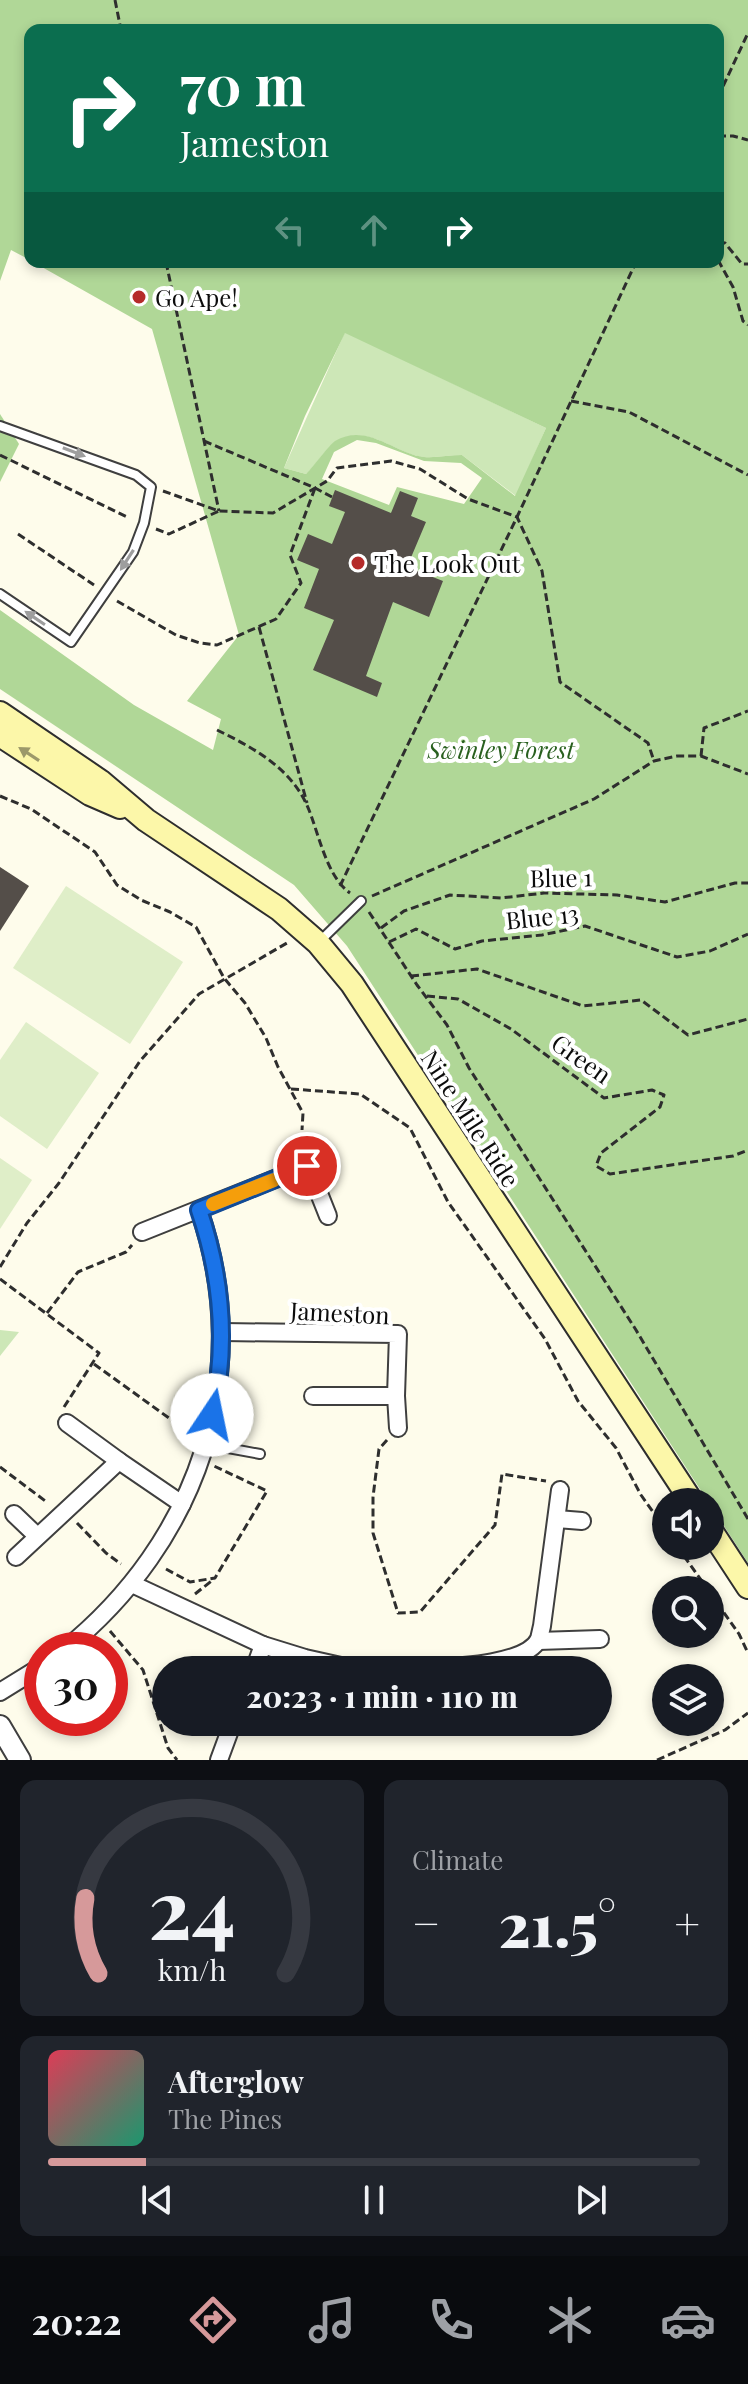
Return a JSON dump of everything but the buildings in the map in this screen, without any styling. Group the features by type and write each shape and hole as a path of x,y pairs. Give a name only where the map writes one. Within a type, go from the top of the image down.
{"main road":[{"name":"Nine Mile Ride","path":"0,713 100,781 146,820 279,909 311,937 352,984 683,1488"},
{"name":"Nine Mile Ride","path":"0,735 90,794 146,820"},
{"path":"724,1550 748,1587"}],"street":[{"path":"301,1148 328,1216"},
{"path":"142,1232 307,1166"},
{"path":"85,1632 132,1584 162,1544 203,1451 219,1386 223,1332 210,1240 199,1210"},
{"name":"Jameston","path":"223,1332 398,1334 398,1428"},
{"path":"313,1396 396,1396"},
{"path":"67,1423 182,1504"},
{"path":"16,1557 119,1461"},
{"path":"538,1641 560,1490"},
{"path":"14,1514 37,1536"},
{"path":"557,1519 582,1521"},
{"path":"132,1584 263,1645 299,1656"},
{"path":"516,1656 538,1641 600,1639"},
{"path":"259,1656 263,1645"},
{"path":"0,1692 24,1677"},
{"path":"0,1726 20,1760"},
{"path":"219,1760 228,1736"}],"lane":[{"path":"0,426 136,475 151,487 144,523 133,552 71,642 0,594"},
{"path":"311,937 361,901"},
{"path":"203,1451 260,1454"}],"path":[{"path":"115,0 120,24"},
{"path":"724,84 748,33"},
{"path":"724,136 748,140"},
{"path":"724,243 742,264 748,264"},
{"path":"167,268 219,511"},
{"path":"340,886 633,268"},
{"path":"722,268 733,287 743,321 748,325"},
{"path":"571,401 629,412 748,475"},
{"path":"204,441 332,497"},
{"path":"0,455 129,518"},
{"path":"151,487 219,511 273,513 327,481 337,468 391,461 420,469 468,499 517,517 542,571 560,682 648,743 654,761"},
{"path":"18,534 154,623 200,643 217,645 276,619 301,583 290,555 315,488"},
{"path":"152,528 169,534 219,511"},
{"path":"259,627 308,807 340,886 361,901 447,1025 469,1068 636,1330 748,1519"},
{"path":"701,756 704,728 748,711"},
{"path":"217,730 244,743 284,770 308,807"},
{"path":"361,901 594,799 654,761 677,756 701,756 748,774"},
{"path":"0,796 31,809 95,852 117,885 196,927 224,978 245,1003 266,1038 303,1113 301,1148"},
{"name":"Blue 1","path":"381,928 404,911 450,895 501,898 544,893 617,895 665,902 735,883 748,883"},
{"name":"Blue 13","path":"389,942 416,929 455,949 482,941 542,935 585,926 677,957 710,951 748,934"},
{"path":"0,1267 27,1223 59,1183 140,1061 199,994 287,943 311,937"},
{"name":"Green","path":"411,976 477,969 583,1006 641,1000 688,1035 748,1019"},
{"name":"Green","path":"425,995 458,999 511,1029 604,1098 652,1090 664,1095 660,1107 601,1153 596,1166 610,1174 733,1156 748,1150"},
{"path":"291,1089 360,1094 410,1128 448,1202 545,1339 578,1401 616,1448 652,1510"},
{"path":"47,1314 78,1272 126,1252 142,1232"},
{"path":"0,1279 99,1353 59,1414 67,1423"},
{"path":"94,1364 203,1451 267,1491 215,1578 180,1607"},
{"path":"398,1428 379,1449 373,1497 373,1533 398,1613 420,1612 495,1525 502,1474 552,1482 560,1490"},
{"path":"150,1560 190,1582 215,1578"},
{"path":"724,1612 748,1653"},
{"path":"99,1620 143,1670 168,1748 177,1760"},
{"path":"657,1760 725,1730 748,1713"}],"green space":[{"name":"Swinley Forest","path":"0,0 748,0 748,1563 724,1526 724,1488 699,1488 347,946 294,885 0,689 0,610 134,705 213,750 221,719 187,701 239,635 152,329 44,268 724,268 724,24 24,24 24,257 11,250 0,281","holes":["345,333 546,428 515,496 462,455 413,455 358,435 335,441 306,474 284,468","357,440 376,443 424,461 461,463 482,478 464,504 397,487 389,505 322,479 334,452"]},
{"path":"345,332 546,428 516,496 462,455 413,455 358,435 335,442 306,474 284,468"},
{"path":"0,414 19,444 0,482"},
{"path":"66,886 183,962 130,1044 13,968"},
{"path":"26,1022 99,1073 47,1149 0,1116 0,1060"},
{"path":"0,1158 32,1180 0,1229"},
{"path":"0,1330 19,1332 0,1356"}],"slow traffic":[{"path":"213,1204 274,1180"}],"place":[{"name":"Go Ape!","path":"139,297"},
{"name":"The Look Out","path":"358,563"}],"route":[{"path":"212,1415 219,1386 223,1332 210,1240 199,1210 307,1166"}]}
